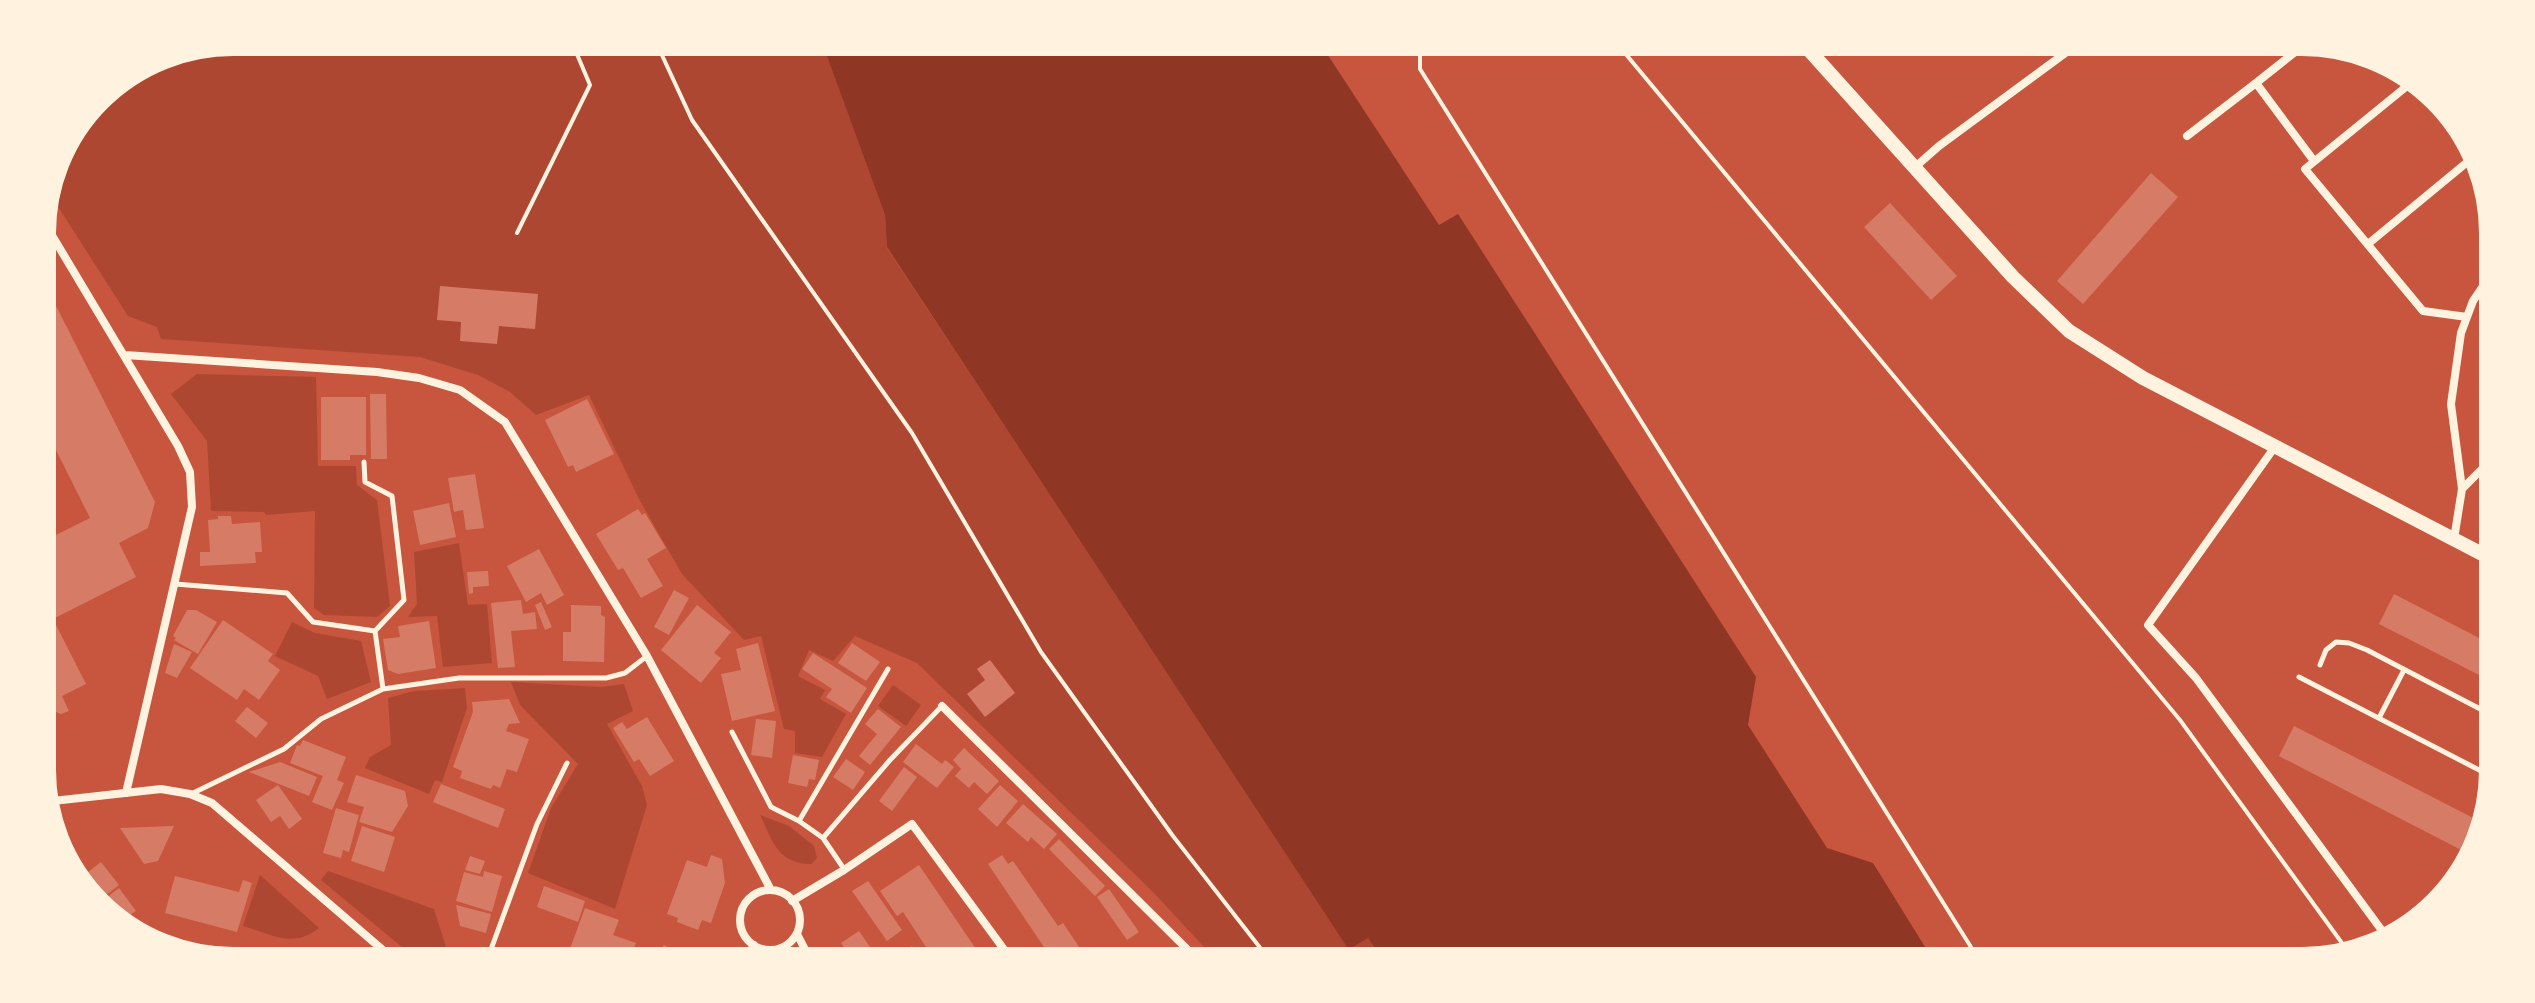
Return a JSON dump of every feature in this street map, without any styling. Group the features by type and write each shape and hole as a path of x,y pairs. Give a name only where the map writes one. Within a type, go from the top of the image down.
{"street":[{"path":"1812,54 2013,277 2069,331 2143,378 2481,553"},
{"path":"1914,168 2064,54"},
{"path":"2187,136 2293,54"},
{"path":"2256,83 2314,161"},
{"path":"2405,87 2305,169 2423,311 2467,317"},
{"path":"2368,244 2467,163"},
{"path":"54,238 178,446 190,472 192,507 126,793"},
{"path":"2454,539 2462,489 2451,404 2461,333 2481,289"},
{"path":"125,355 377,372 419,378 460,390 505,422 647,656 771,890"},
{"path":"2274,448 2148,625 2196,678 2382,930"},
{"path":"2462,489 2481,470"},
{"path":"942,706 1185,949"},
{"path":"56,801 161,789 190,794 212,803 382,949"},
{"path":"792,901 912,824 1004,949"},
{"path":"797,934 782,948 763,949 754,945 742,930 741,911 752,895 771,890 781,892 792,901 800,915 797,934 805,949"},
{"path":"752,949 754,945"}],"lane":[{"path":"364,462 365,482 392,496 404,600 375,631"},
{"path":"175,584 287,593 313,622 375,631"},
{"path":"375,631 383,689"},
{"path":"2320,665 2326,650 2336,642 2349,643 2481,709"},
{"path":"190,794 284,749 321,719 383,689 459,678 606,678 625,673 647,656"},
{"path":"799,821 888,669"},
{"path":"2379,718 2405,669"},
{"path":"2299,677 2481,771"},
{"path":"823,838 890,760 942,706"},
{"path":"732,732 771,807 823,838 844,870"},
{"path":"491,949 537,824 567,763"}],"path":[{"path":"517,233 590,85 577,54"},
{"path":"661,54 692,120 912,433 1041,652 1173,836 1261,949"},
{"path":"1420,54 1420,69 1971,949"},
{"path":"1626,54 2180,720 2343,944"}],"shaded area":[{"path":"221,54 826,54 885,215 887,248 1349,949 1206,949 1153,892 917,663 855,636 833,661 809,650 798,676 825,690 820,699 846,714 822,757 795,753 795,731 784,729 761,636 744,640 682,574 639,499 589,395 536,415 510,392 478,375 420,357 161,339 157,327 128,316 57,205 72,154 98,115 134,84 164,68 198,57"},
{"path":"826,54 1327,54 1439,225 1458,214 1756,677 1748,725 1827,848 1873,863 1926,949 1375,949 1368,938 1348,949 887,247 885,215"},
{"path":"197,374 316,377 318,466 356,466 357,485 377,500 390,606 377,617 324,615 314,608 315,511 266,515 264,512 211,511 207,441 171,394"},
{"path":"459,543 468,605 487,604 492,663 443,667 437,616 408,617 417,604 414,552"},
{"path":"292,622 315,633 361,641 371,682 327,699 318,676 275,656"},
{"path":"511,682 601,687 624,684 633,711 607,724 642,786 647,805 615,909 528,873 551,808 578,764 520,705"},
{"path":"893,685 921,705 906,726 878,706"},
{"path":"465,688 467,708 442,782 435,780 429,794 365,768 370,757 391,745 388,698 414,691"},
{"path":"760,815 789,826 814,846 817,858 811,864 800,863 783,855"},
{"path":"328,871 434,909 447,949 404,949 321,880"},
{"path":"260,875 319,928 291,939 243,926"},
{"path":"1368,938 1375,949 1352,949"}],"building":[{"path":"2151,173 2178,197 2083,304 2057,281"},
{"path":"1890,203 1957,276 1931,300 1864,227"},
{"path":"440,286 538,294 535,329 499,326 497,344 460,341 461,322 437,320"},
{"path":"54,302 155,502 148,528 119,543 136,577 54,618 54,536 90,518 54,446"},
{"path":"370,394 386,394 387,459 371,459"},
{"path":"321,397 366,397 366,455 350,455 350,460 321,460"},
{"path":"587,399 614,454 576,472 573,465 568,467 545,420"},
{"path":"475,474 484,528 466,530 463,510 454,512 448,478"},
{"path":"449,503 456,537 420,545 413,511"},
{"path":"638,509 642,515 645,513 666,548 647,559 663,586 641,598 623,568 618,570 596,534"},
{"path":"218,516 231,516 232,524 260,522 262,552 255,552 256,563 200,566 200,552 210,552 208,520 218,519"},
{"path":"539,549 564,595 547,605 541,593 526,602 507,566"},
{"path":"488,571 489,586 473,587 473,593 469,594 467,572"},
{"path":"674,590 689,598 669,635 654,627"},
{"path":"2394,594 2481,639 2481,676 2379,624"},
{"path":"521,600 523,614 535,612 537,629 511,631 515,667 498,668 491,603"},
{"path":"541,602 552,627 545,630 535,605"},
{"path":"571,605 601,606 601,615 605,617 604,662 563,661 563,632 571,632"},
{"path":"697,605 731,632 714,653 721,658 701,683 661,650"},
{"path":"187,610 196,610 217,622 198,654 174,640 176,638 173,636"},
{"path":"223,620 273,654 268,661 280,670 259,700 244,689 237,700 190,668"},
{"path":"54,621 86,684 62,696 69,711 56,712"},
{"path":"429,621 436,668 398,674 388,670 383,639 400,637 398,626"},
{"path":"758,643 775,711 732,721 721,674 741,670 736,649"},
{"path":"852,643 880,662 866,681 838,663"},
{"path":"174,644 192,652 177,678 165,673"},
{"path":"813,653 867,688 851,713 826,697 832,689 802,669"},
{"path":"990,660 1015,693 985,717 967,694 985,680 977,669"},
{"path":"509,699 520,723 509,724 506,731 529,739 517,772 507,769 500,788 493,785 491,789 460,778 462,771 453,767 473,712 472,702"},
{"path":"247,707 268,723 256,738 235,721"},
{"path":"878,709 901,727 870,765 859,756 877,734 865,724"},
{"path":"647,717 674,761 650,776 639,759 634,762 613,728 622,722 627,729"},
{"path":"756,719 776,721 772,758 751,755"},
{"path":"2294,726 2474,819 2463,849 2462,850 2279,756"},
{"path":"303,740 346,757 337,780 344,783 332,810 312,802 323,776 290,763 297,745 300,746"},
{"path":"916,744 942,764 945,760 954,767 937,788 903,762"},
{"path":"964,748 999,781 987,794 974,782 969,788 955,776 961,769 953,760"},
{"path":"793,755 819,760 815,780 809,779 807,787 788,783"},
{"path":"846,759 865,772 853,790 833,777"},
{"path":"280,762 317,777 309,796 249,772"},
{"path":"904,767 917,777 892,811 879,801"},
{"path":"356,775 405,791 408,806 392,832 359,822 364,807 347,802"},
{"path":"441,784 505,809 498,828 433,802"},
{"path":"278,785 302,819 289,829 280,816 271,822 256,800"},
{"path":"1000,785 1018,801 997,827 978,809"},
{"path":"1023,804 1057,834 1044,849 1031,837 1028,842 1006,823"},
{"path":"336,808 359,815 349,852 343,850 341,858 323,853"},
{"path":"174,826 158,861 144,864 120,828"},
{"path":"362,826 395,837 384,872 351,861"},
{"path":"1059,839 1105,886 1095,896 1049,849"},
{"path":"711,855 722,859 725,883 711,923 702,920 698,930 677,922 678,918 667,914 687,860 707,867"},
{"path":"1002,855 1008,864 1013,861 1058,926 1063,923 1081,949 1045,949 988,864"},
{"path":"470,856 485,861 480,874 465,870"},
{"path":"101,862 119,885 106,896 87,873"},
{"path":"919,865 976,949 923,949 926,947 903,912 897,916 880,891"},
{"path":"484,871 502,876 492,912 456,901 464,872 483,877"},
{"path":"175,876 239,892 243,880 252,883 237,932 165,913"},
{"path":"868,881 902,930 887,941 852,891"},
{"path":"544,886 585,901 578,922 537,907"},
{"path":"119,888 136,911 129,915 107,897"},
{"path":"1109,889 1139,932 1127,940 1097,897"},
{"path":"456,905 491,914 486,933 460,926"},
{"path":"585,908 619,920 613,935 636,943 634,949 570,949"},
{"path":"859,931 871,949 845,949 841,943"}]}
